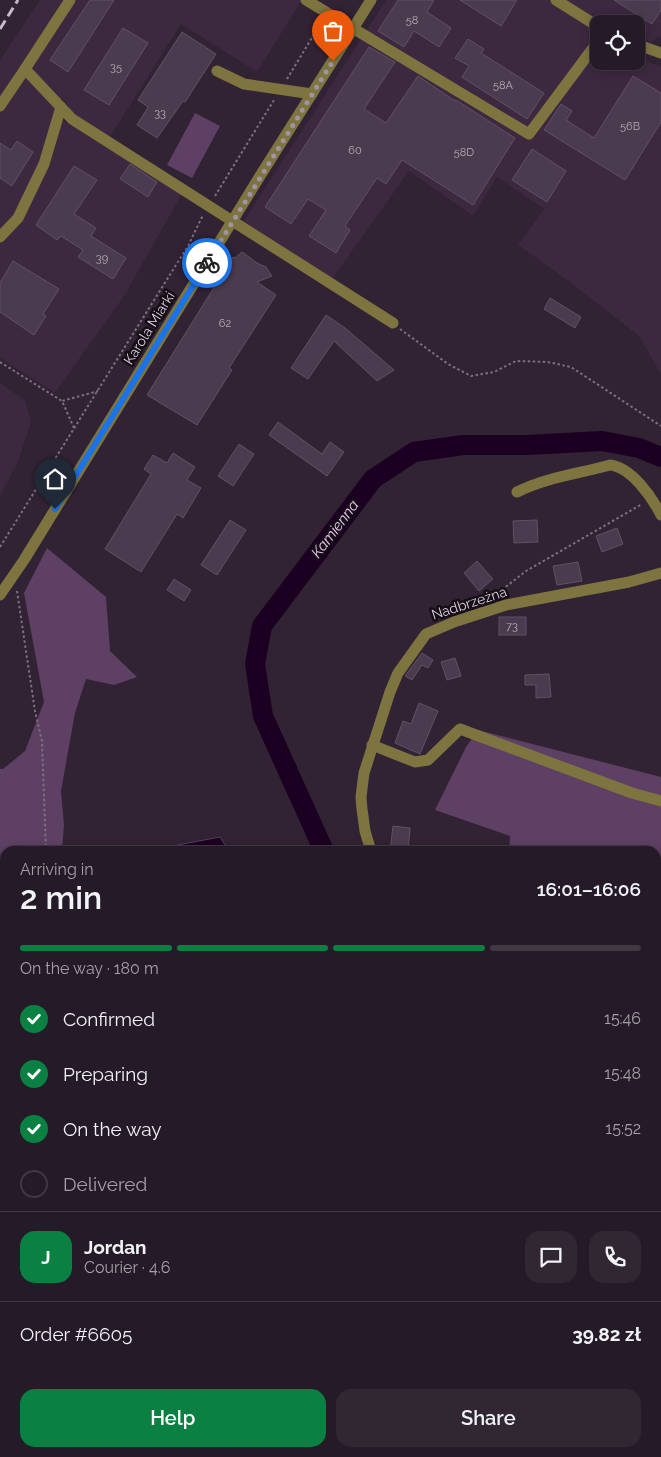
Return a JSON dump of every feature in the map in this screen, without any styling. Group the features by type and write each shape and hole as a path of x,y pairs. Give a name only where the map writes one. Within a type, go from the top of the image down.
{"street":[{"path":"0,106 70,0"},
{"path":"306,0 530,134 590,52"},
{"name":"Karola Miarki","path":"0,595 10,582 371,0"},
{"path":"556,0 590,21"},
{"path":"645,47 661,53"},
{"path":"25,69 72,119 392,323"},
{"path":"217,71 244,84 312,94"},
{"path":"0,237 18,218 44,164 61,108"},
{"path":"517,492 536,482 553,477 610,465 624,470 638,482 652,499 661,515"},
{"name":"Nadbrzeżna","path":"370,846 365,831 360,797 364,773 385,705 398,673 426,634 454,622 506,606 629,582 661,573"},
{"path":"372,746 415,762 428,760 460,729 623,790 661,801"}],"path":[{"path":"287,78 325,17"},
{"path":"212,200 276,96"},
{"path":"0,547 188,246 206,209"},
{"path":"392,323 448,364 471,376 494,372 516,361 548,362 571,367 661,426"},
{"path":"0,362 62,402 74,428"},
{"path":"62,402 98,391"},
{"path":"488,601 526,571 652,499"},
{"path":"10,582 17,591 35,711 42,742 46,846"}],"shaded area":[{"path":"40,0 302,0 257,72 181,24 110,137 70,111 65,101 61,98 54,115 182,194 124,296 55,393 0,358 0,60"},
{"path":"386,0 661,0 661,38 658,36 651,43 645,38 645,15 590,15 590,70 645,70 645,60 661,67 661,374 639,336 574,285 518,245 544,209 497,177 473,216 409,171 332,279 243,222"},
{"path":"195,113 220,126 192,178 167,165"},
{"path":"0,383 25,400 31,422 19,459 0,496"},
{"path":"47,548 106,597 110,651 137,677 114,685 86,679 75,713 61,791 64,825 62,846 0,846 0,769 3,769 25,751 44,702 24,593"},
{"path":"478,730 661,777 661,846 509,846 510,836 435,810 466,747"},
{"path":"220,837 226,846 172,846"}],"building":[{"path":"90,0 114,0 68,72 50,60"},
{"path":"398,0 434,0 427,12 451,28 439,47 414,31 404,47 378,31"},
{"path":"460,0 517,0 501,26"},
{"path":"614,0 661,0 661,10 652,24 645,20 645,15 638,15"},
{"path":"123,28 148,43 109,105 84,90"},
{"path":"182,32 216,54 185,102 183,101 157,138 137,125 148,107 138,100"},
{"path":"468,39 484,49 481,53 544,93 527,119 462,77 469,66 455,58"},
{"path":"369,47 395,62 364,109 386,123 418,76 515,138 473,205 402,160 386,184 377,178 345,226 350,230 336,253 309,236 326,210 308,199 291,224 265,207"},
{"path":"633,76 661,93 661,122 625,180 544,130 561,104 572,111 566,120 594,138"},
{"path":"17,141 33,152 12,186 0,178 0,143 11,150"},
{"path":"532,149 566,171 547,202 512,180"},
{"path":"130,164 157,182 148,197 120,179"},
{"path":"74,166 97,180 74,214 96,228 91,236 126,258 113,279 78,257 83,250 61,236 57,240 36,225"},
{"path":"242,252 266,267 272,276 257,282 276,295 229,368 232,370 197,425 147,395 233,257 235,258"},
{"path":"13,261 59,289 43,314 46,316 34,335 0,312 0,283"},
{"path":"550,298 581,317 575,328 544,309"},
{"path":"326,315 345,328 394,370 377,381 334,341 308,379 291,368"},
{"path":"278,422 322,454 330,442 344,452 327,476 269,435"},
{"path":"239,444 254,454 233,486 218,476"},
{"path":"173,453 195,467 187,480 201,488 183,518 177,514 141,572 105,549 151,474 144,469 153,455 167,463"},
{"path":"230,520 246,530 217,575 201,565"},
{"path":"537,520 538,542 514,543 513,521"},
{"path":"617,528 623,544 602,552 596,536"},
{"path":"477,561 493,579 479,591 464,573"},
{"path":"578,562 582,581 557,585 553,566"},
{"path":"174,579 191,590 184,601 167,590"},
{"path":"499,617 526,617 526,635 499,635"},
{"path":"422,653 433,660 428,668 422,665 412,680 405,676"},
{"path":"455,658 461,676 447,680 441,662"},
{"path":"549,674 551,697 536,698 536,685 525,685 525,675"},
{"path":"419,703 438,711 420,754 395,743 403,721 411,724"},
{"path":"393,826 410,828 408,846 391,846"}],"waterway":[{"name":"Kamienna","path":"322,846 263,716 255,664 262,626 373,479 414,452 463,445 526,445 602,441 639,448 661,457"}],"railway":[{"path":"0,29 18,0"}],"way so far":[{"path":"207,263 333,61"}],"route":[{"path":"55,509 207,263"}]}
